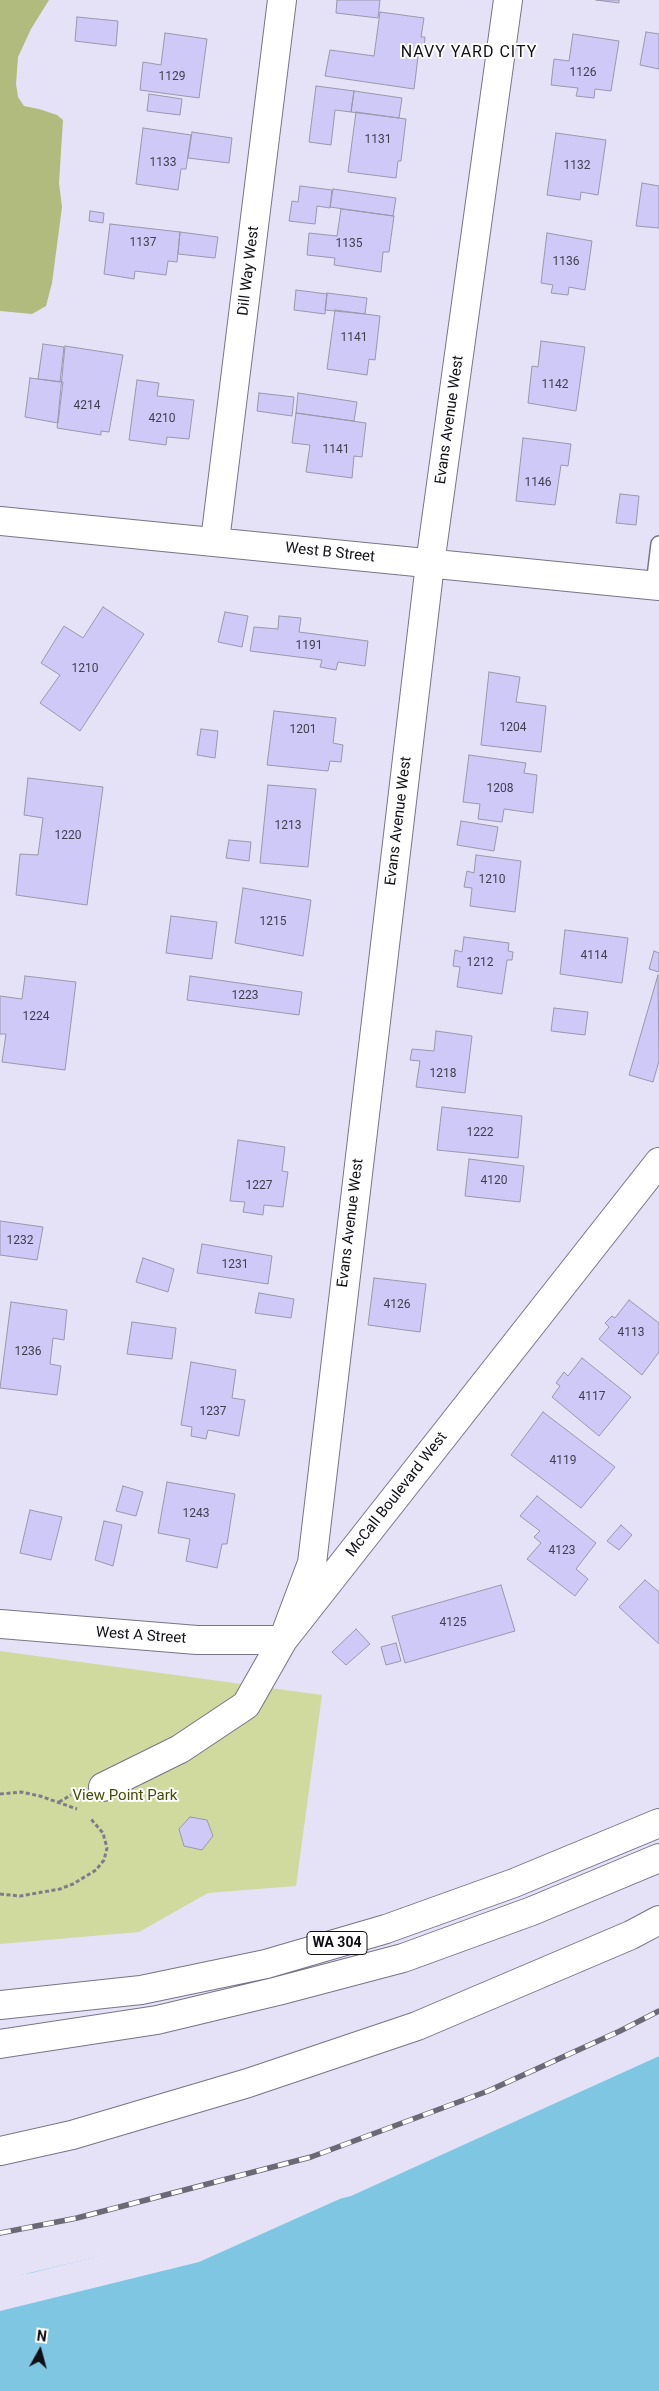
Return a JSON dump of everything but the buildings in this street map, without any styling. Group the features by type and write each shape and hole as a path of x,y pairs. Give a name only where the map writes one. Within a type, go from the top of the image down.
{"main road":[{"name":"Dill Way West","path":"215,541 282,0"},
{"name":"Evans Avenue West","path":"283,1640 312,1563 430,564 508,0"},
{"name":"West B Street","path":"0,521 656,585"},
{"name":"McCall Boulevard West","path":"103,1787 180,1749 246,1705 283,1640 659,1162"},
{"name":"West A Street","path":"0,1624 197,1640 283,1640"},
{"name":"WA 304","path":"0,2005 141,1990 266,1964 395,1926 514,1883 659,1823"},
{"name":"WA 304","path":"0,2044 157,2020 403,1958 532,1911 659,1858"},
{"path":"0,2151 72,2135 248,2083 417,2026 631,1935 659,1920"}],"lane":[{"path":"656,585 659,544"}],"path":[{"path":"0,1794 21,1792 40,1796 81,1811"},
{"path":"0,1894 20,1896 60,1889 73,1884 96,1870 104,1860 107,1848 103,1833 87,1816"}],"green space":[{"path":"0,0 49,0 31,29 18,57 16,84 18,97 24,106 57,115 63,120 59,183 62,207 52,283 46,306 32,314 0,311"},
{"name":"View Point Park","path":"0,1651 322,1695 296,1886 208,1893 139,1932 0,1944"}],"water":[{"path":"659,2056 659,2391 0,2391 0,2280 351,2196"}],"pier":[{"path":"659,2053 659,2056 199,2262 0,2311 0,2278 31,2273 351,2193"}],"railway":[{"path":"0,2233 77,2218 311,2157 488,2091 620,2031 659,2011"}],"district":[{"name":"NAVY YARD CITY","path":"469,53"}]}
